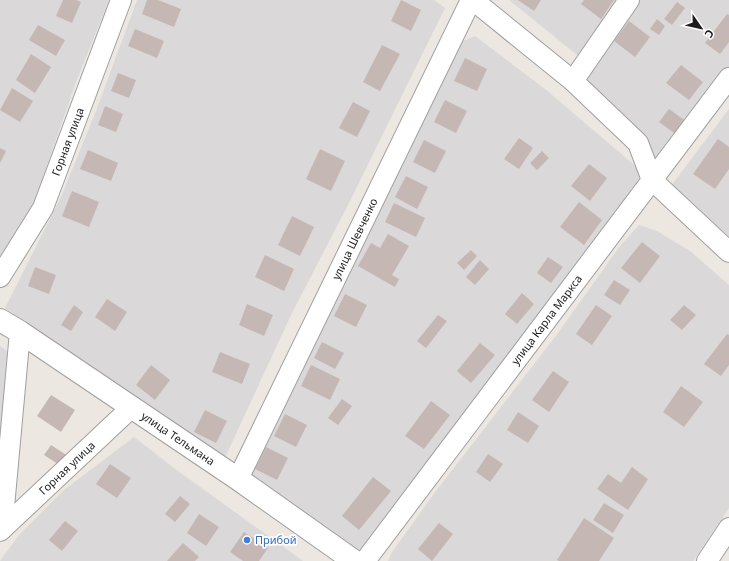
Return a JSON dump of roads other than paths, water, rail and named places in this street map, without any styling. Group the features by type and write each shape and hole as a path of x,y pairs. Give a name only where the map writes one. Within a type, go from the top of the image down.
{"street":[{"name":"Горная улица","path":"0,277 43,208 121,0"},
{"name":"улица Шевченко","path":"238,479 472,0 573,80 638,143 652,180 729,252"},
{"path":"573,80 629,0"},
{"name":"улица Карла Маркса","path":"365,561 729,78"},
{"name":"улица Тельмана","path":"0,320 238,479 354,561"},
{"name":"Горная улица","path":"1,530 20,332"},
{"name":"Горная улица","path":"1,530 132,407"},
{"path":"706,561 729,528"}],"place":[{"name":"Прибой","path":"247,540"}]}
